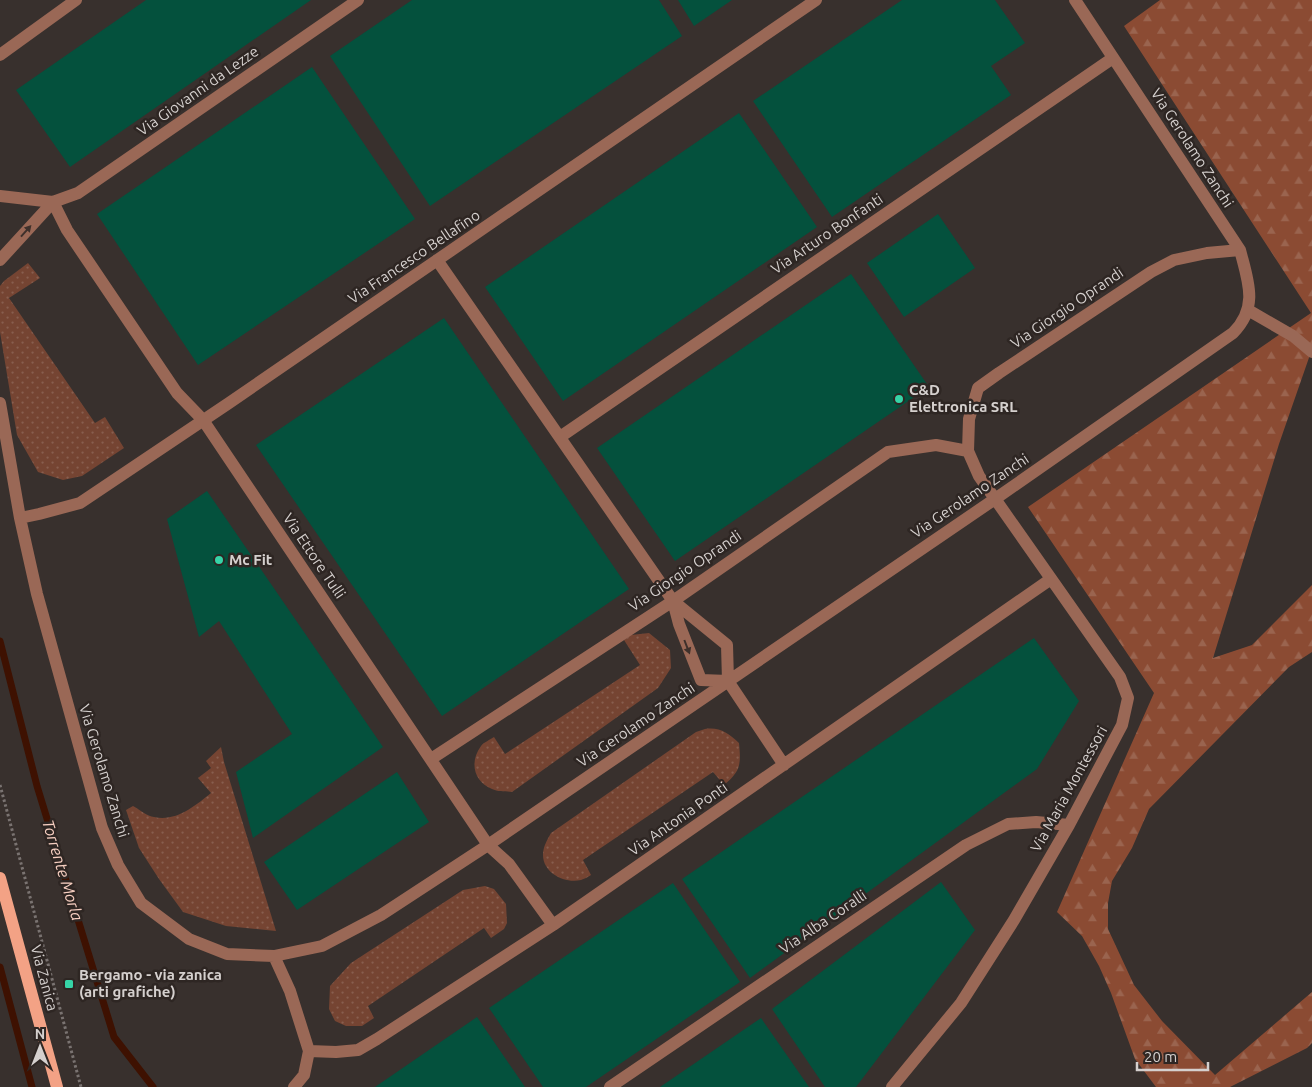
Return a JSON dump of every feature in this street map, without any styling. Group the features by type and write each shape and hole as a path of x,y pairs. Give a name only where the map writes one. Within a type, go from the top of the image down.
{"main road":[{"name":"Via Zanica","path":"0,878 57,1087"}],"street":[{"path":"0,55 76,0"},
{"name":"Via Giovanni da Lezze","path":"0,196 53,202 78,193 358,0"},
{"name":"Via Francesco Bellafino","path":"20,518 80,503 816,0"},
{"name":"Via Gerolamo Zanchi","path":"0,403 20,518 37,594 102,828 118,866 141,903 189,939 227,954 274,956 322,946 381,915 488,845 995,499 1233,333 1243,323 1248,310 1249,285 1240,250 1074,0"},
{"name":"Via Arturo Bonfanti","path":"560,437 1113,58"},
{"name":"Via Giovanni da Lezze","path":"0,260 53,202"},
{"name":"Via Ettore Tulli","path":"53,202 67,230 177,393 203,420 488,845 509,864 553,924"},
{"name":"Via Giorgio Oprandi","path":"995,499 979,476 968,451 969,419 978,388 1151,272 1174,260 1207,253 1240,250"},
{"path":"437,260 673,601 727,645 728,681 784,765"},
{"path":"1248,310 1293,336 1312,352"},
{"name":"Via Giorgio Oprandi","path":"431,759 673,601 888,452 936,445 968,451"},
{"name":"Via Maria Montessori","path":"892,1087 961,1004 1014,920 1069,825 1122,725 1128,698 1120,677 995,499"},
{"name":"Via Antonia Ponti","path":"309,1051 336,1052 358,1050 377,1039 553,924 1051,579"},
{"path":"673,601 679,624 701,680 728,681"},
{"name":"Via Alba Coralli","path":"610,1087 966,845 1008,824 1036,822 1069,825"},
{"path":"274,956 290,991 309,1051 304,1075 294,1087"}],"path":[{"path":"0,785 81,1087"}],"shaded area":[{"path":"28,263 40,278 9,298 95,423 105,417 124,448 82,476 63,480 38,472 17,435 0,332 0,286"},
{"path":"649,633 670,650 671,668 658,688 512,792 494,790 481,782 477,777 474,765 477,752 482,745 494,737 505,754 640,665 624,640 631,635"},
{"path":"705,729 724,731 739,743 739,767 730,780 724,785 713,772 583,860 591,875 586,878 575,881 562,879 551,872 544,861 543,855 544,846 551,833 696,732"},
{"path":"221,747 276,931 226,926 183,912 139,848 126,810 133,806 149,815 162,818 177,815 192,808 211,793 198,778 211,768 206,761"},
{"path":"485,886 494,889 506,904 507,923 504,929 491,938 484,928 368,1006 374,1018 362,1026 346,1026 335,1021 329,1009 330,986 351,963 463,890"}],"green space":[{"path":"1160,0 1312,0 1312,349 1279,444 1213,658 1252,645 1312,585 1312,652 1289,667 1149,809 1132,848 1112,881 1108,903 1108,929 1134,985 1162,1021 1215,1075 1312,992 1312,1043 1307,1048 1230,1087 1156,1087 1135,1059 1099,966 1082,936 1057,912 1154,693 1028,507 1311,313 1124,26"}],"building":[{"path":"146,0 311,0 70,167 16,90"},
{"path":"412,0 659,0 682,36 430,206 330,56"},
{"path":"678,0 732,0 694,26"},
{"path":"902,0 995,0 1025,43 991,66 1011,95 832,217 753,101"},
{"path":"312,67 415,219 198,365 97,214"},
{"path":"739,113 817,227 563,401 485,287"},
{"path":"938,214 975,268 904,317 867,263"},
{"path":"851,274 929,387 675,561 597,448"},
{"path":"444,318 629,589 442,716 256,445"},
{"path":"207,491 383,747 253,838 236,772 292,734 219,621 199,637 167,519"},
{"path":"1034,638 1079,701 1037,769 750,978 682,879"},
{"path":"397,772 429,822 297,910 264,862"},
{"path":"941,882 975,930 856,1087 825,1087 772,1009"},
{"path":"673,883 740,982 586,1087 543,1087 489,1008"},
{"path":"477,1017 525,1087 375,1087"},
{"path":"761,1018 809,1087 660,1087"}],"waterway":[{"name":"Torrente Morla","path":"0,641 37,786 114,1037 153,1087"},
{"path":"0,967 32,1087"}],"place":[{"name":"C&D Elettronica SRL","path":"899,399"},
{"name":"Mc Fit","path":"219,560"},
{"name":"Bergamo - via zanica (arti grafiche)","path":"69,984"}]}
